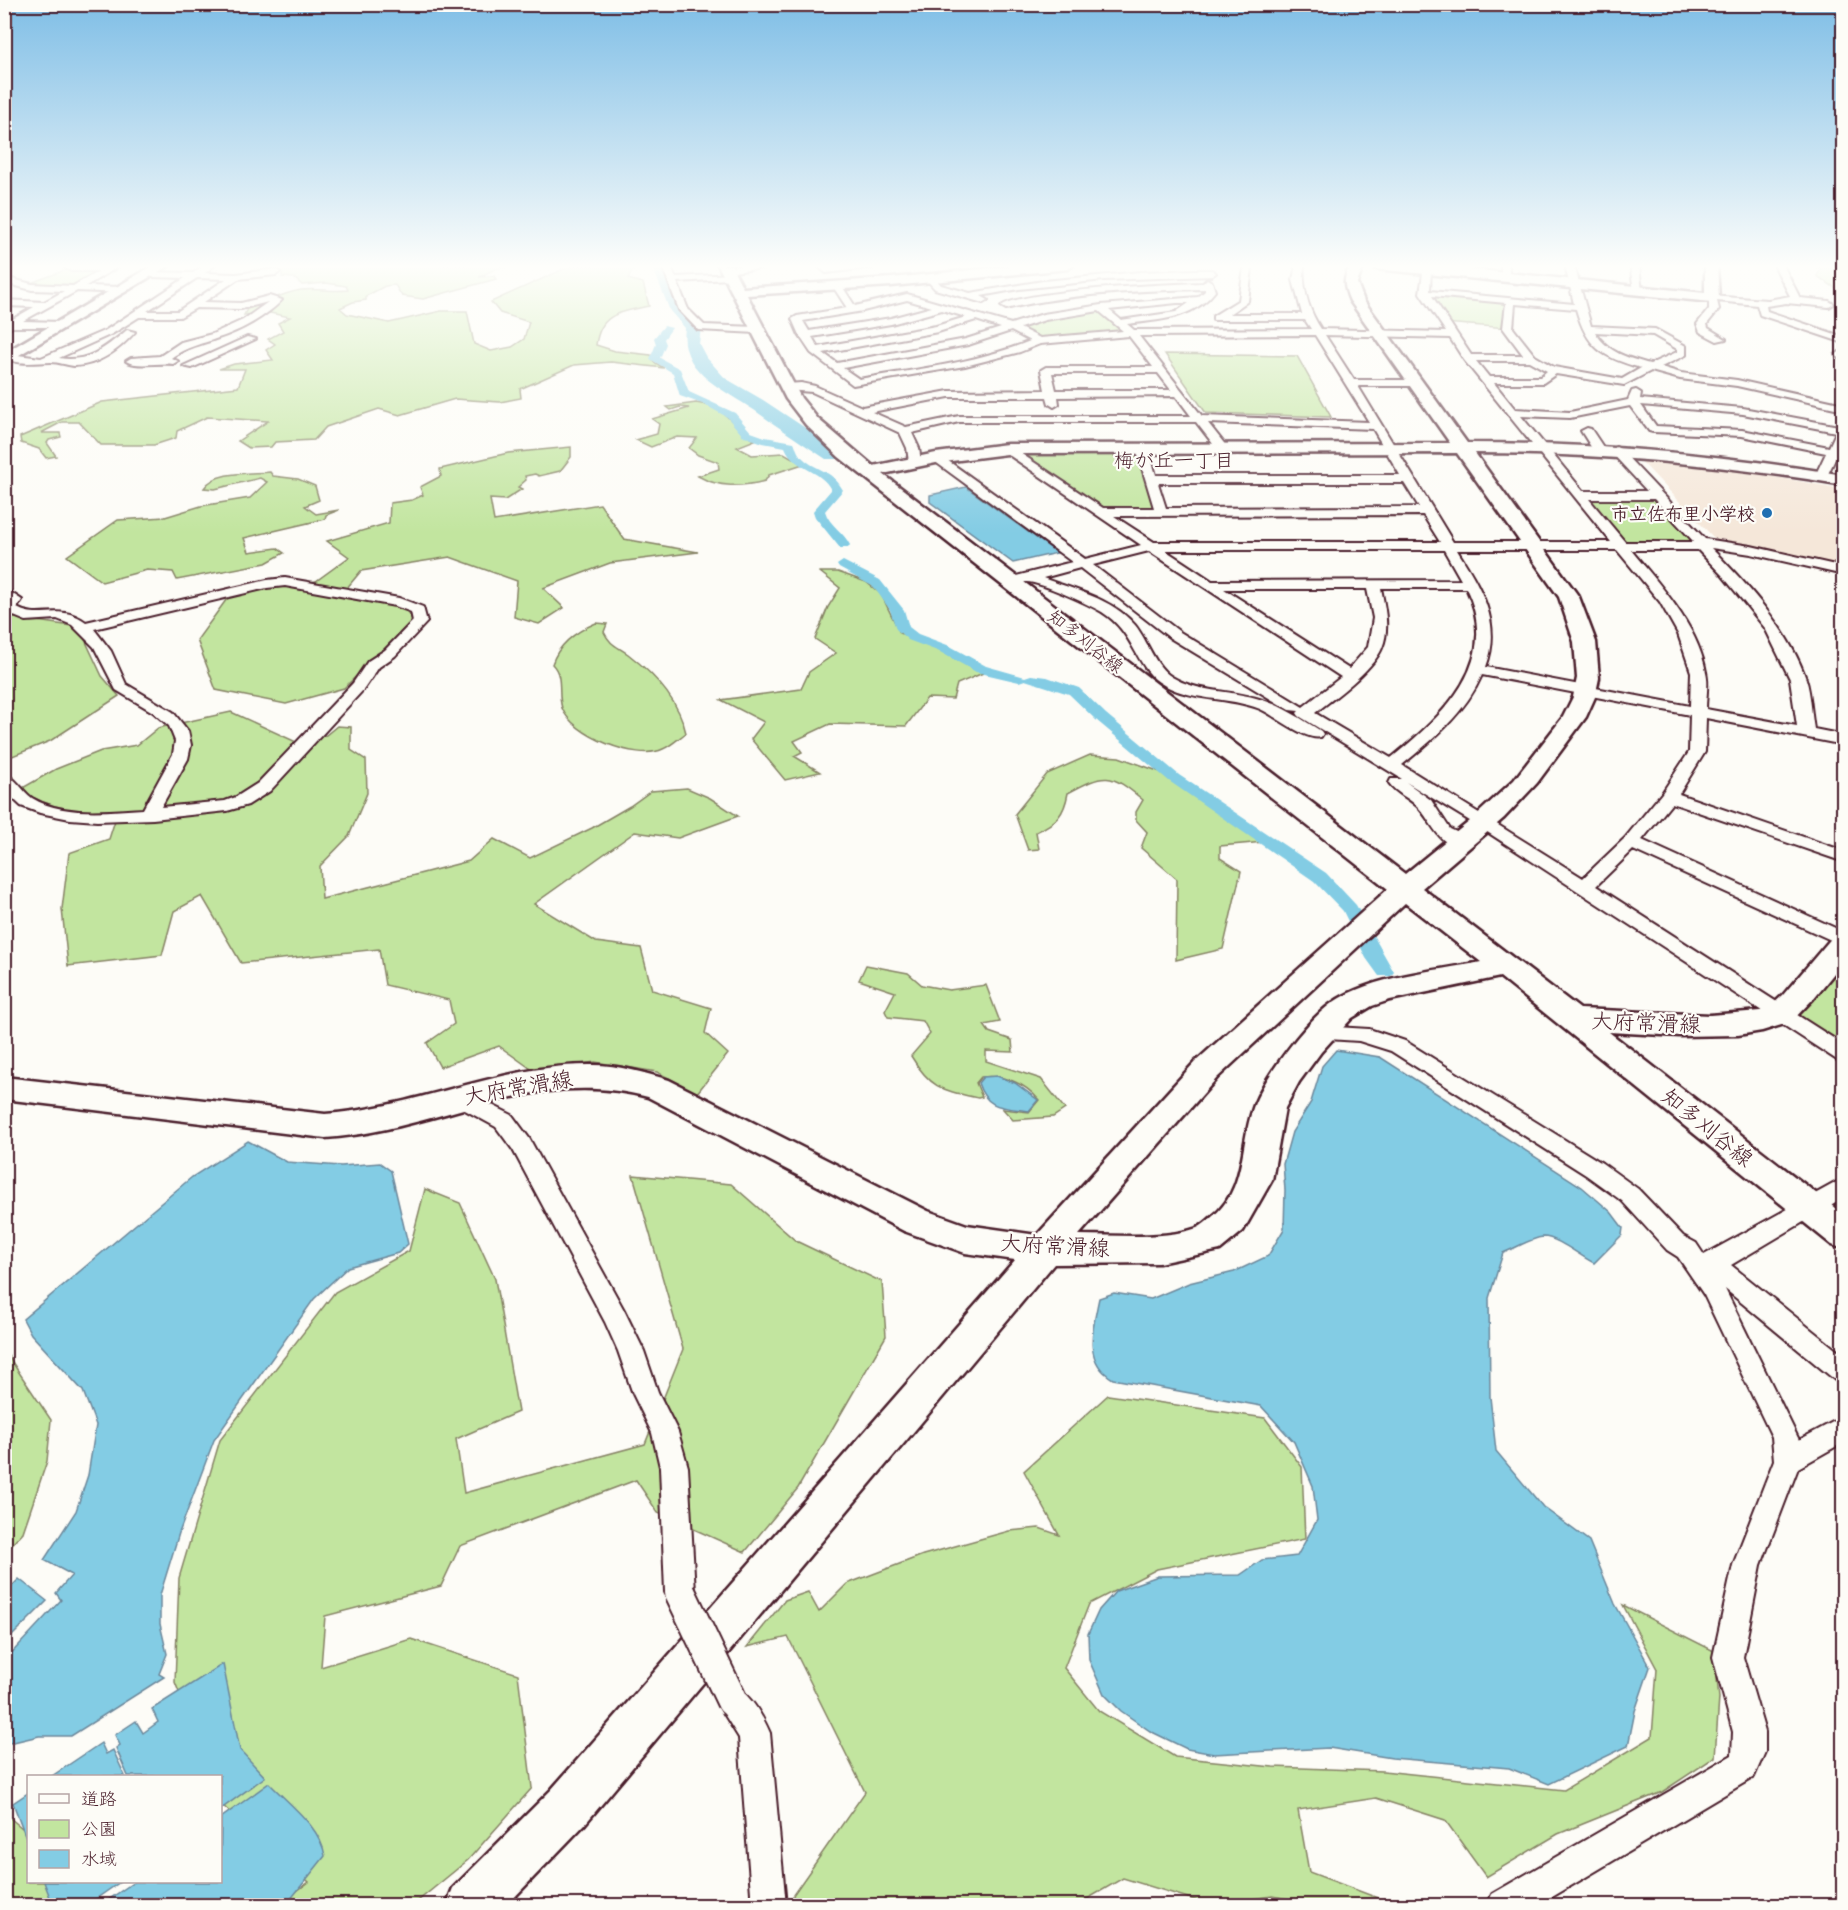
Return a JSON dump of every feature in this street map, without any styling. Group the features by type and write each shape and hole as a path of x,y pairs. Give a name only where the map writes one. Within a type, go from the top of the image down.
{"street":[{"path":"7,359 42,361 57,354"},
{"path":"87,363 102,354"},
{"path":"162,359 169,354"},
{"path":"131,362 162,359 186,368 217,354"},
{"name":"知多刈谷線","path":"770,354 787,387 812,422 869,472 1020,580 1130,676 1505,967"},
{"path":"818,354 857,383 1000,354"},
{"path":"835,366 901,354"},
{"path":"1149,354 1221,447"},
{"path":"1332,354 1470,584 1484,617 1485,632 1479,670 1461,698 1434,731 1390,766"},
{"path":"471,1905 568,1807 1045,1250 1206,1070 1382,910 1403,888 1461,842 1510,798 1535,771 1569,724 1587,689 1588,650 1569,597 1395,354"},
{"path":"1464,354 1666,601 1685,634 1699,672 1697,752 1669,796 1631,842 1584,887"},
{"path":"1528,354 1533,359"},
{"path":"1610,354 1624,361 1653,366 1843,430 1838,452 1821,476"},
{"path":"1624,382 1680,354"},
{"path":"48,358 87,363 112,361"},
{"path":"1467,358 1533,359 1624,382 1636,391 1633,402"},
{"path":"1486,380 1543,380 1555,364"},
{"path":"1058,419 1046,370 1161,370"},
{"path":"1351,383 1416,383"},
{"path":"787,387 809,387 905,431 914,448 915,462"},
{"path":"863,410 949,394 1180,393"},
{"path":"1742,433 1751,400"},
{"path":"1512,412 1557,410 1570,415 1633,402 1751,400 1844,407"},
{"path":"1633,402 1653,429 1742,433 1838,452"},
{"path":"905,431 959,419 1199,418 1377,426"},
{"path":"1587,431 1657,495 1727,572 1772,627 1798,679 1806,731"},
{"path":"1142,448 1161,512"},
{"path":"869,472 936,458 1006,449 1541,448 1608,450 1717,460 1844,480"},
{"path":"1006,449 1209,585 1352,677"},
{"path":"936,458 1083,564 1175,635 1484,822 1844,1055"},
{"path":"1151,479 1409,479"},
{"path":"1580,495 1657,495"},
{"path":"1101,512 1427,511"},
{"path":"1020,580 1153,546 1702,544 1751,550 1844,571"},
{"path":"1020,580 1113,613 1128,626 1142,644 1154,670 1178,686 1251,701 1277,711 1415,795 1425,804 1444,833 1461,842"},
{"path":"4,779 26,801 41,807 91,815 150,813 227,806 254,795 359,686 373,664 390,653 420,622 420,614 418,610 399,602 285,582 267,584 85,627"},
{"path":"1305,713 1352,677 1375,648 1380,618 1372,584"},
{"path":"1209,585 1470,584"},
{"path":"4,592 14,597 15,600 9,609 19,615 40,618 62,615 85,627 107,656 115,681 169,717 183,739 183,749 171,777 155,800 150,813"},
{"path":"1130,676 1154,670"},
{"path":"1479,670 1698,710 1844,740"},
{"path":"1669,796 1844,857"},
{"path":"1631,842 1844,941 1781,1014"},
{"name":"大府常滑線","path":"4,1088 52,1091 221,1116 323,1126 361,1122 555,1076 631,1078 667,1092 916,1221 965,1239 1045,1250 1159,1249 1208,1240 1231,1221 1255,1180 1269,1108 1286,1076 1319,1034 1341,1011 1362,999 1386,991 1505,967 1573,1019 1720,1025 1748,1024 1781,1014"},
{"name":"知多刈谷線","path":"1573,1019 1844,1235"},
{"path":"1319,1034 1349,1032 1372,1035 1398,1046 1594,1169 1622,1189 1675,1244 1688,1250 1812,1344 1844,1372"},
{"path":"460,1097 504,1121 521,1144 631,1351 646,1394 665,1432 674,1467 680,1592 732,1701 754,1732 769,1905"},
{"path":"1705,1265 1844,1187"},
{"path":"1504,1905 1743,1766 1749,1752 1749,1732 1728,1657 1747,1565 1788,1460 1785,1436 1713,1289 1705,1265"},
{"path":"1788,1460 1844,1428"}],"shaded area":[{"name":"市立佐布里小学校","path":"1640,460 1758,474 1843,489 1843,566 1714,538"}],"green space":[{"path":"269,354 643,354 651,355 654,362 664,368 611,362 574,365 520,389 521,398 500,402 455,399 400,415 379,409 326,427 314,440 275,442 271,447 249,448 238,441 268,421 207,417 177,431 176,438 154,445 101,445 79,422 62,422 41,433 60,433 61,437 49,440 47,443 56,456 46,458 39,449 21,443 20,437 102,402 238,387 245,369 219,369 234,364 273,360"},
{"path":"1165,354 1297,356 1331,417 1206,413"},
{"path":"696,403 717,409 755,440 737,447 752,455 784,453 803,464 769,475 765,481 739,485 714,483 698,476 719,469 718,462 698,455 689,448 697,438 677,437 651,447 636,440 657,434 659,424 652,419 689,408 680,407 671,410 667,407"},
{"path":"571,447 571,457 560,471 539,476 535,474 525,476 526,480 518,487 522,489 505,500 490,499 494,521 600,504 624,539 698,552 610,563 543,588 564,608 539,624 514,617 517,581 450,557 361,571 341,595 405,608 413,621 344,688 286,704 216,690 197,640 229,596 316,581 349,557 327,541 389,523 390,503 412,500 423,495 420,487 441,476 440,469 508,453"},
{"path":"1142,448 1161,512 1101,512 1007,449"},
{"path":"270,472 273,476 298,479 315,486 319,500 305,506 316,514 339,510 326,515 325,519 244,538 249,552 277,548 284,553 266,563 177,580 173,572 147,570 102,582 67,556 118,520 165,517 201,506 250,498 267,482 260,478 215,489 204,488 217,478 225,476"},
{"path":"1589,498 1655,498 1694,542 1630,544 1623,542"},
{"path":"820,572 838,572 866,582 881,594 900,633 988,671 957,684 953,699 927,698 906,726 830,724 794,741 802,752 794,756 820,772 785,780 751,739 764,722 721,700 801,689 809,672 836,653 815,639 828,607 840,588"},
{"path":"5,618 79,627 102,676 119,696 50,741 5,759"},
{"path":"596,623 607,624 604,632 609,640 656,679 678,710 686,733 669,746 652,752 638,752 606,744 578,728 562,708 558,674 552,664 564,644 582,630"},
{"path":"231,712 296,742 326,735 337,726 351,727 351,750 366,760 367,793 349,836 320,866 322,899 469,861 494,839 530,858 592,828 651,791 687,788 710,798 738,816 678,838 635,832 534,904 596,942 641,948 652,990 711,1008 705,1033 728,1054 697,1093 657,1072 595,1062 534,1071 499,1046 440,1067 427,1043 454,1024 449,1000 385,985 379,949 241,963 202,896 174,911 162,955 68,966 62,909 69,853 109,839 118,811 67,809 43,802 19,790 56,769 101,751 137,745 158,728"},
{"path":"1090,755 1119,757 1166,774 1265,842 1220,846 1220,858 1241,871 1223,949 1176,960 1177,879 1141,848 1147,832 1136,820 1136,812 1143,800 1123,784 1107,778 1099,779 1068,793 1058,817 1036,832 1039,849 1028,850 1015,814 1047,774"},
{"path":"1843,960 1843,1048 1799,1020 1799,1012"},
{"path":"866,965 908,973 922,985 949,990 986,985 1000,1022 984,1025 989,1032 1012,1040 1013,1052 986,1051 986,1061 1041,1079 1065,1109 1053,1117 1013,1120 1003,1109 1029,1112 1039,1100 1020,1084 1005,1078 981,1077 976,1083 982,1097 978,1098 946,1090 931,1082 911,1056 930,1034 923,1021 888,1017 885,1011 895,992 859,980"},
{"path":"633,1175 731,1184 796,1241 882,1282 886,1336 798,1488 745,1552 658,1513 636,1480 460,1546 441,1586 325,1616 321,1667 411,1639 518,1674 532,1788 468,1860 413,1905 278,1905 309,1882 223,1806 222,1775 212,1775 175,1682 179,1578 220,1440 335,1292 409,1251 425,1189 460,1203 495,1279 518,1412 456,1439 464,1493 645,1444 683,1349"},
{"path":"4,1350 51,1420 47,1461 23,1532 5,1552"},
{"path":"1108,1395 1265,1418 1302,1467 1305,1539 1157,1569 1089,1604 1064,1668 1099,1711 1175,1757 1273,1767 1383,1771 1564,1790 1652,1737 1657,1669 1623,1605 1714,1651 1719,1698 1715,1757 1662,1792 1558,1834 1486,1877 1445,1820 1376,1798 1298,1810 1309,1872 1396,1905 1323,1905 1272,1896 1211,1905 1123,1878 1077,1905 794,1905 793,1895 865,1792 788,1637 747,1647 785,1600 808,1592 819,1612 847,1584 923,1555 1009,1531 1039,1528 1059,1535 1024,1471"},
{"path":"4,1813 27,1832 27,1883 72,1883 71,1905 5,1905"}],"water":[{"path":"966,487 1057,553 1013,563 930,502 930,495"},
{"path":"1336,1050 1380,1057 1582,1187 1611,1212 1623,1228 1622,1235 1594,1263 1562,1243 1543,1237 1528,1241 1503,1253 1489,1298 1490,1397 1496,1451 1543,1507 1589,1541 1615,1604 1650,1667 1635,1711 1628,1746 1549,1784 1509,1768 1392,1758 1329,1748 1214,1754 1187,1749 1150,1731 1121,1711 1104,1694 1089,1660 1088,1634 1099,1610 1116,1591 1158,1576 1240,1575 1262,1560 1297,1556 1317,1520 1313,1486 1294,1442 1261,1406 1113,1379 1103,1372 1097,1363 1092,1343 1099,1298 1114,1293 1151,1299 1189,1283 1234,1272 1268,1256 1284,1229 1283,1164 1292,1132 1311,1102 1322,1066"},
{"path":"997,1076 1015,1083 1038,1100 1029,1111 1004,1108 991,1103 978,1083 983,1077"},
{"path":"248,1141 287,1162 341,1166 380,1163 391,1171 408,1244 398,1253 348,1267 314,1299 214,1440 179,1533 160,1595 160,1624 167,1654 159,1674 164,1677 71,1736 39,1736 5,1744 5,1660 61,1600 56,1593 72,1575 44,1560 76,1511 88,1475 96,1425 83,1391 31,1334 23,1319 192,1177"},
{"path":"19,1579 47,1601 11,1637 5,1631 5,1593"},
{"path":"223,1664 240,1750 265,1777 222,1808 222,1775 128,1775 116,1748 120,1745 115,1735 136,1721 143,1733 158,1722 152,1709"},
{"path":"101,1743 106,1754 113,1750 125,1775 53,1775"},
{"path":"269,1783 311,1826 322,1845 325,1856 286,1905 101,1905 133,1883 222,1883 222,1817"},
{"path":"27,1794 27,1840 13,1803"},
{"path":"44,1883 119,1883 87,1905 53,1905"}],"waterway":[{"path":"657,354 655,359 666,366"},
{"path":"696,354 719,382 757,404 833,455"},
{"path":"671,368 677,371 684,394 706,402"},
{"path":"710,405 731,415 747,434 763,440 790,444 793,453 801,462 824,474 834,483 837,490 819,511 823,521 844,545"},
{"path":"843,565 876,583 883,590 897,610 903,629 913,637 945,649 981,669 1019,678"},
{"path":"1031,679 1047,681 1074,691 1101,717 1174,778 1320,877 1350,909 1375,958 1385,972"}],"place":[{"name":"市立佐布里小学校","path":"1767,513"}],"district":[{"name":"梅が丘一丁目","path":"1174,459"}]}
